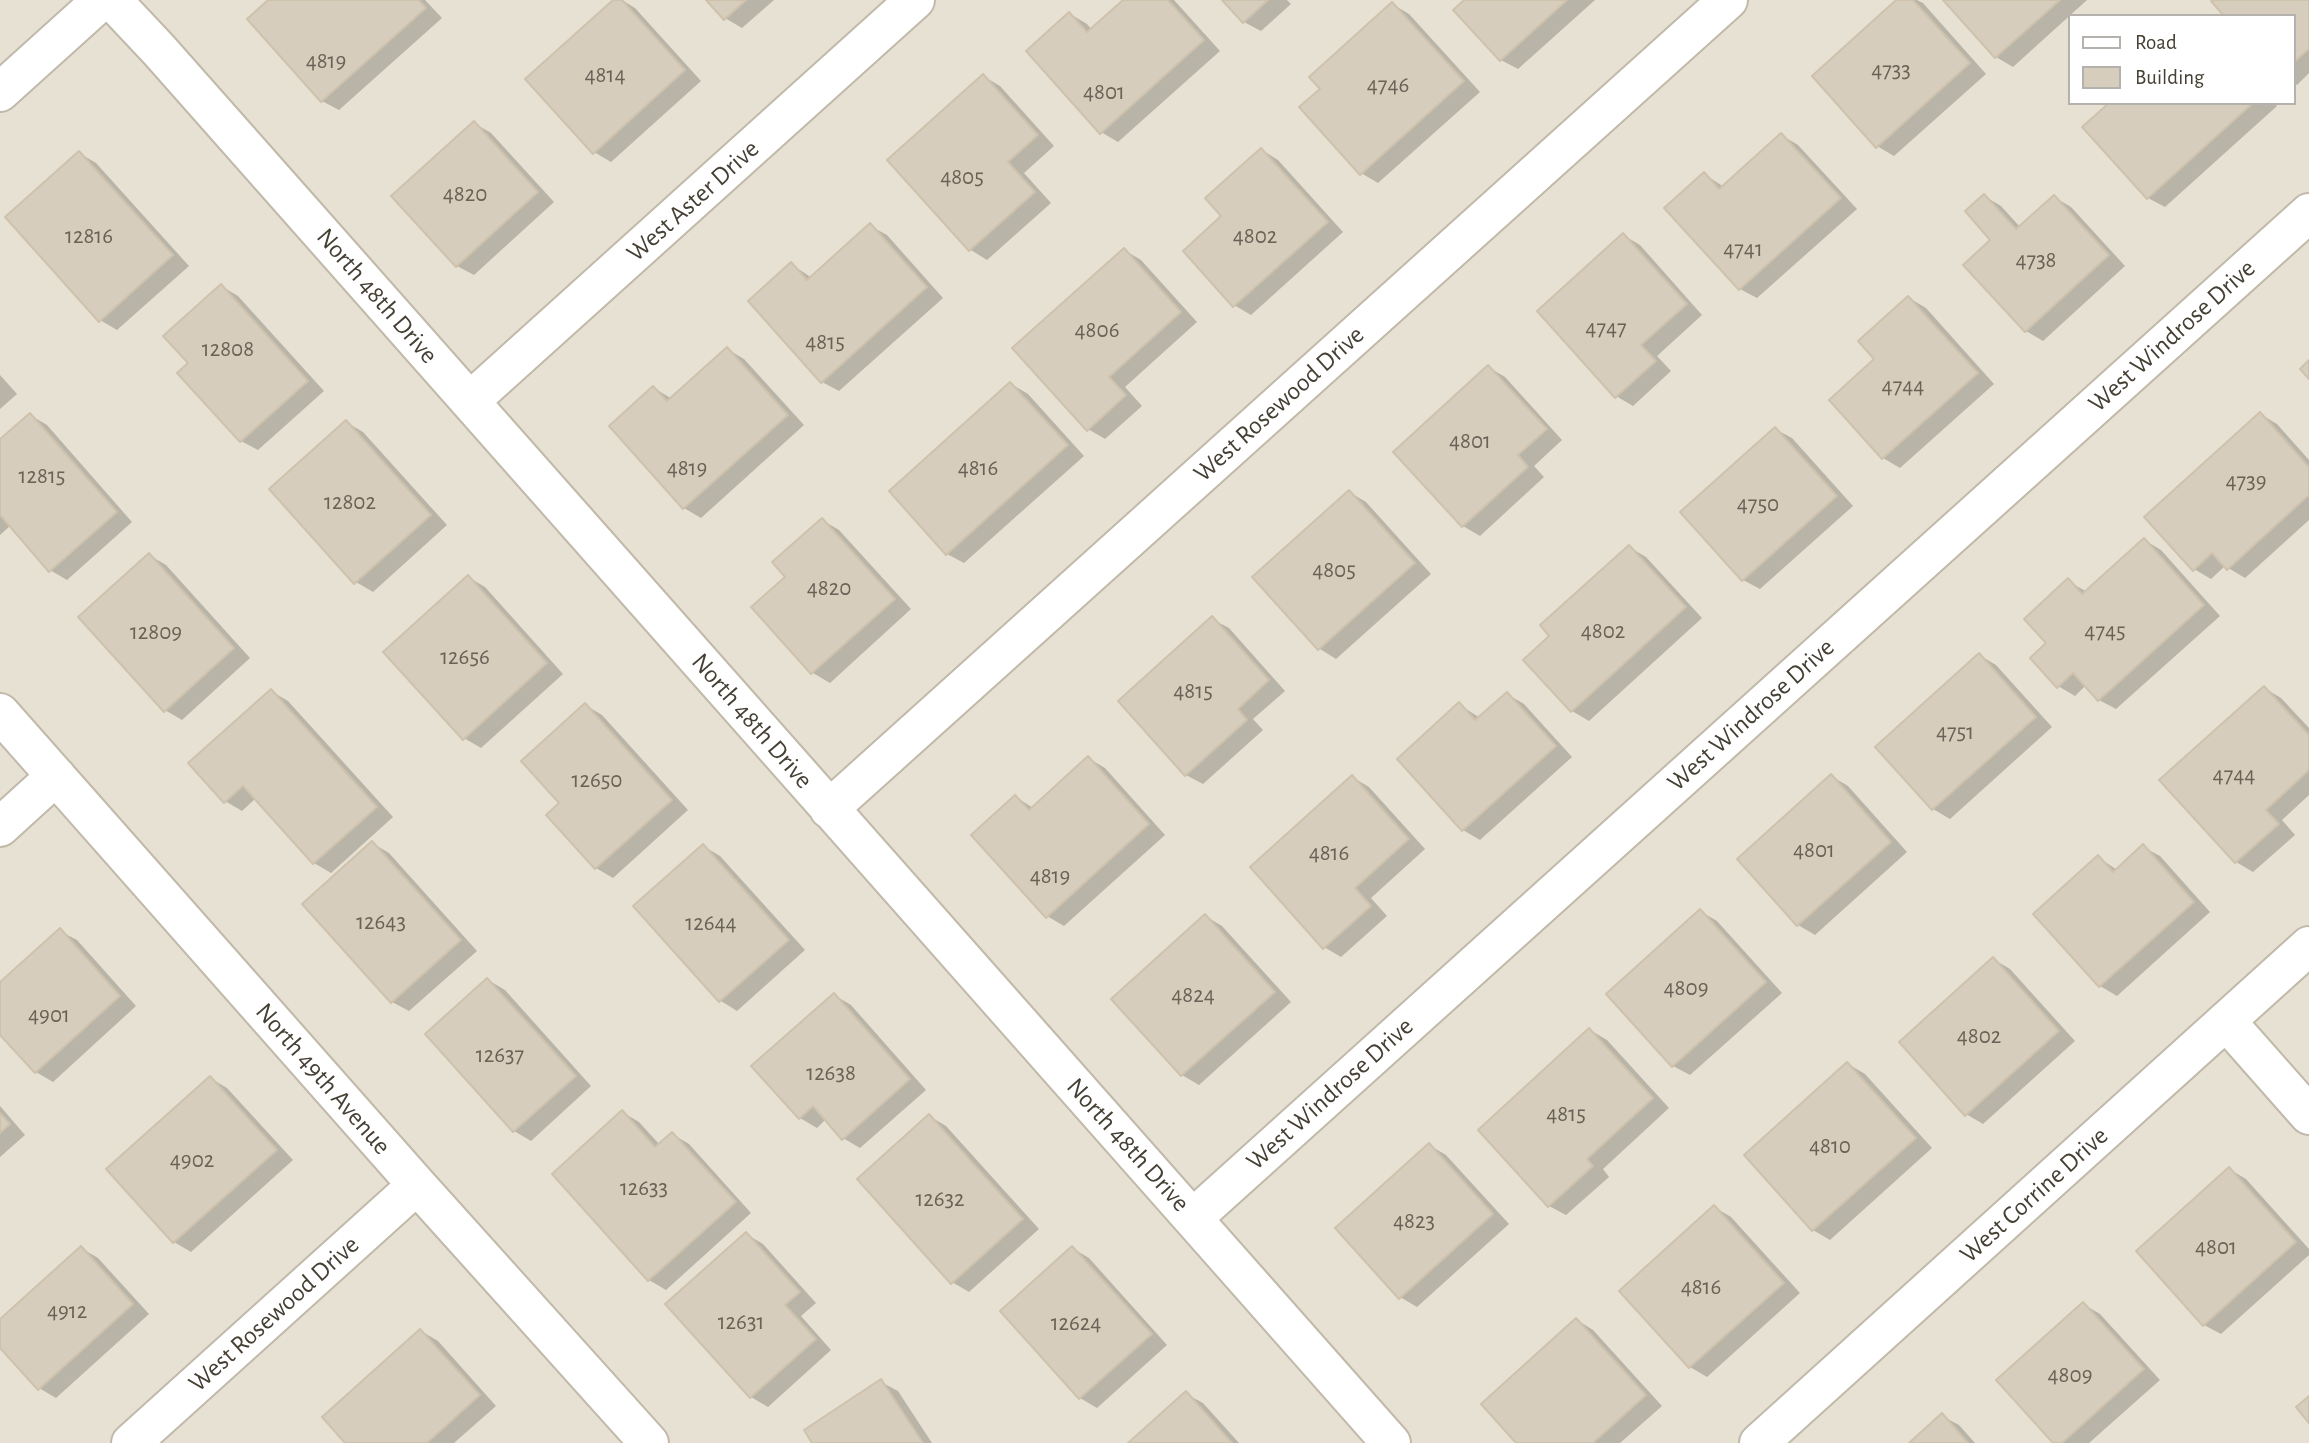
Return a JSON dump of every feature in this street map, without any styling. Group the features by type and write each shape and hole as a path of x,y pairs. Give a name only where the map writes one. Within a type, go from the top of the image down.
{"street":[{"path":"0,92 102,0"},
{"name":"North 48th Drive","path":"112,0 1391,1443"},
{"name":"West Aster Drive","path":"470,401 915,0"},
{"name":"West Rosewood Drive","path":"830,809 1728,0"},
{"name":"West Windrose Drive","path":"1193,1217 2309,213"},
{"name":"North 49th Avenue","path":"0,713 649,1443"},
{"path":"0,827 56,776"},
{"name":"West Corrine Drive","path":"1759,1443 2309,946"},
{"path":"2226,1021 2309,1115"},
{"name":"West Rosewood Drive","path":"131,1443 417,1185"}],"shaded area":[{"path":"0,0 2309,0 2309,1443 0,1443"}],"building":[{"path":"268,0 419,0 426,8 321,102 247,19"},
{"path":"613,0 622,0 685,70 593,154 525,79"},
{"path":"706,0 746,0 724,20"},
{"path":"1123,0 1168,0 1204,40 1100,134 1026,51 1069,12 1087,32"},
{"path":"1222,0 1268,0 1243,23"},
{"path":"1464,0 1567,0 1500,61 1453,10"},
{"path":"1896,0 1913,0 1970,63 1876,148 1812,76"},
{"path":"1943,0 2060,0 1995,58"},
{"path":"2309,0 2309,49 2295,61 2295,14 2222,14 2211,1"},
{"path":"1392,2 1464,81 1360,175 1299,107 1320,89 1309,77"},
{"path":"983,74 1038,135 1008,162 1035,192 969,251 887,160"},
{"path":"2107,105 2251,105 2147,199 2082,127"},
{"path":"474,121 538,192 456,267 391,196"},
{"path":"1781,133 1841,198 1739,290 1664,208 1704,172 1719,189"},
{"path":"1261,148 1328,222 1233,307 1183,251 1221,216 1205,198"},
{"path":"79,151 173,255 99,322 5,217"},
{"path":"1984,194 2016,229 2054,195 2109,255 2025,332 1963,265 1990,240 1965,211"},
{"path":"870,223 927,287 821,383 748,301 791,262 807,280"},
{"path":"1623,233 1687,304 1641,345 1656,361 1615,398 1537,311"},
{"path":"1124,248 1181,312 1109,377 1126,395 1087,431 1012,348"},
{"path":"221,284 308,381 240,442 177,373 188,363 163,336"},
{"path":"1908,296 1978,373 1882,459 1829,400 1874,359 1858,341"},
{"path":"727,347 788,415 683,509 609,426 653,386 667,401"},
{"path":"2309,360 2309,379 2300,369"},
{"path":"1488,365 1547,429 1518,455 1528,467 1462,527 1393,452"},
{"path":"1010,382 1068,445 946,555 889,491"},
{"path":"2260,412 2309,467 2309,495 2227,570 2212,553 2193,571 2144,517"},
{"path":"30,413 117,512 49,572 0,515 0,439"},
{"path":"346,420 431,515 354,584 269,489"},
{"path":"1775,427 1837,496 1742,581 1680,512"},
{"path":"1349,490 1415,563 1318,650 1252,577"},
{"path":"822,518 895,599 811,674 751,607 785,577 772,562"},
{"path":"2144,538 2204,605 2098,701 2073,673 2057,688 2030,658 2046,643 2024,619 2068,578 2082,594"},
{"path":"1629,545 1686,607 1571,712 1523,660 1549,636 1540,625"},
{"path":"149,553 234,648 164,712 78,617"},
{"path":"468,575 547,663 463,740 383,652"},
{"path":"1212,616 1269,680 1238,709 1247,720 1185,776 1118,701"},
{"path":"1979,653 2036,717 1932,810 1875,747"},
{"path":"2264,686 2309,735 2309,770 2266,810 2279,824 2235,863 2159,780"},
{"path":"271,689 377,807 313,864 243,786 224,803 188,763"},
{"path":"1507,692 1556,746 1462,831 1397,759 1459,702 1475,720"},
{"path":"585,703 672,800 595,869 546,815 559,803 521,761"},
{"path":"1088,756 1149,824 1046,918 971,835 1015,795 1029,810"},
{"path":"1831,774 1891,842 1797,926 1737,859"},
{"path":"1352,775 1409,839 1355,888 1371,906 1323,949 1250,867"},
{"path":"372,841 461,940 391,1003 302,904"},
{"path":"703,844 789,940 719,1002 633,906"},
{"path":"2143,844 2194,902 2099,987 2033,914 2098,855 2113,872"},
{"path":"1700,909 1766,982 1672,1067 1606,994"},
{"path":"1205,914 1275,992 1181,1076 1111,999"},
{"path":"60,928 120,996 35,1073 0,1035 0,982"},
{"path":"1993,957 2059,1031 1965,1116 1899,1042"},
{"path":"487,978 576,1076 513,1132 425,1034"},
{"path":"834,993 910,1079 842,1140 813,1106 799,1119 751,1066"},
{"path":"1589,1028 1653,1098 1587,1159 1593,1166 1548,1207 1478,1130"},
{"path":"1847,1062 1916,1138 1812,1231 1744,1155"},
{"path":"210,1076 277,1150 173,1243 106,1169"},
{"path":"622,1110 655,1147 672,1132 736,1202 648,1281 552,1174"},
{"path":"0,1113 10,1124 0,1133"},
{"path":"929,1114 1023,1219 951,1284 857,1179"},
{"path":"1429,1143 1493,1214 1399,1299 1335,1228"},
{"path":"2229,1167 2296,1242 2203,1326 2136,1251"},
{"path":"1714,1205 1784,1283 1689,1368 1619,1291"},
{"path":"746,1232 800,1292 785,1305 816,1339 750,1398 665,1304"},
{"path":"81,1246 133,1304 38,1390 0,1348 0,1319"},
{"path":"1072,1246 1152,1334 1079,1399 1000,1311"},
{"path":"2083,1302 2144,1369 2062,1443 2053,1443 1996,1380"},
{"path":"1576,1318 1646,1395 1593,1443 1516,1443 1481,1404"},
{"path":"420,1329 480,1395 427,1443 345,1443 322,1417"},
{"path":"881,1379 923,1443 812,1443 804,1430"},
{"path":"1186,1391 1232,1443 1128,1443"},
{"path":"2309,1396 2309,1423 2296,1407"},
{"path":"1942,1413 1968,1443 1909,1443"}]}
